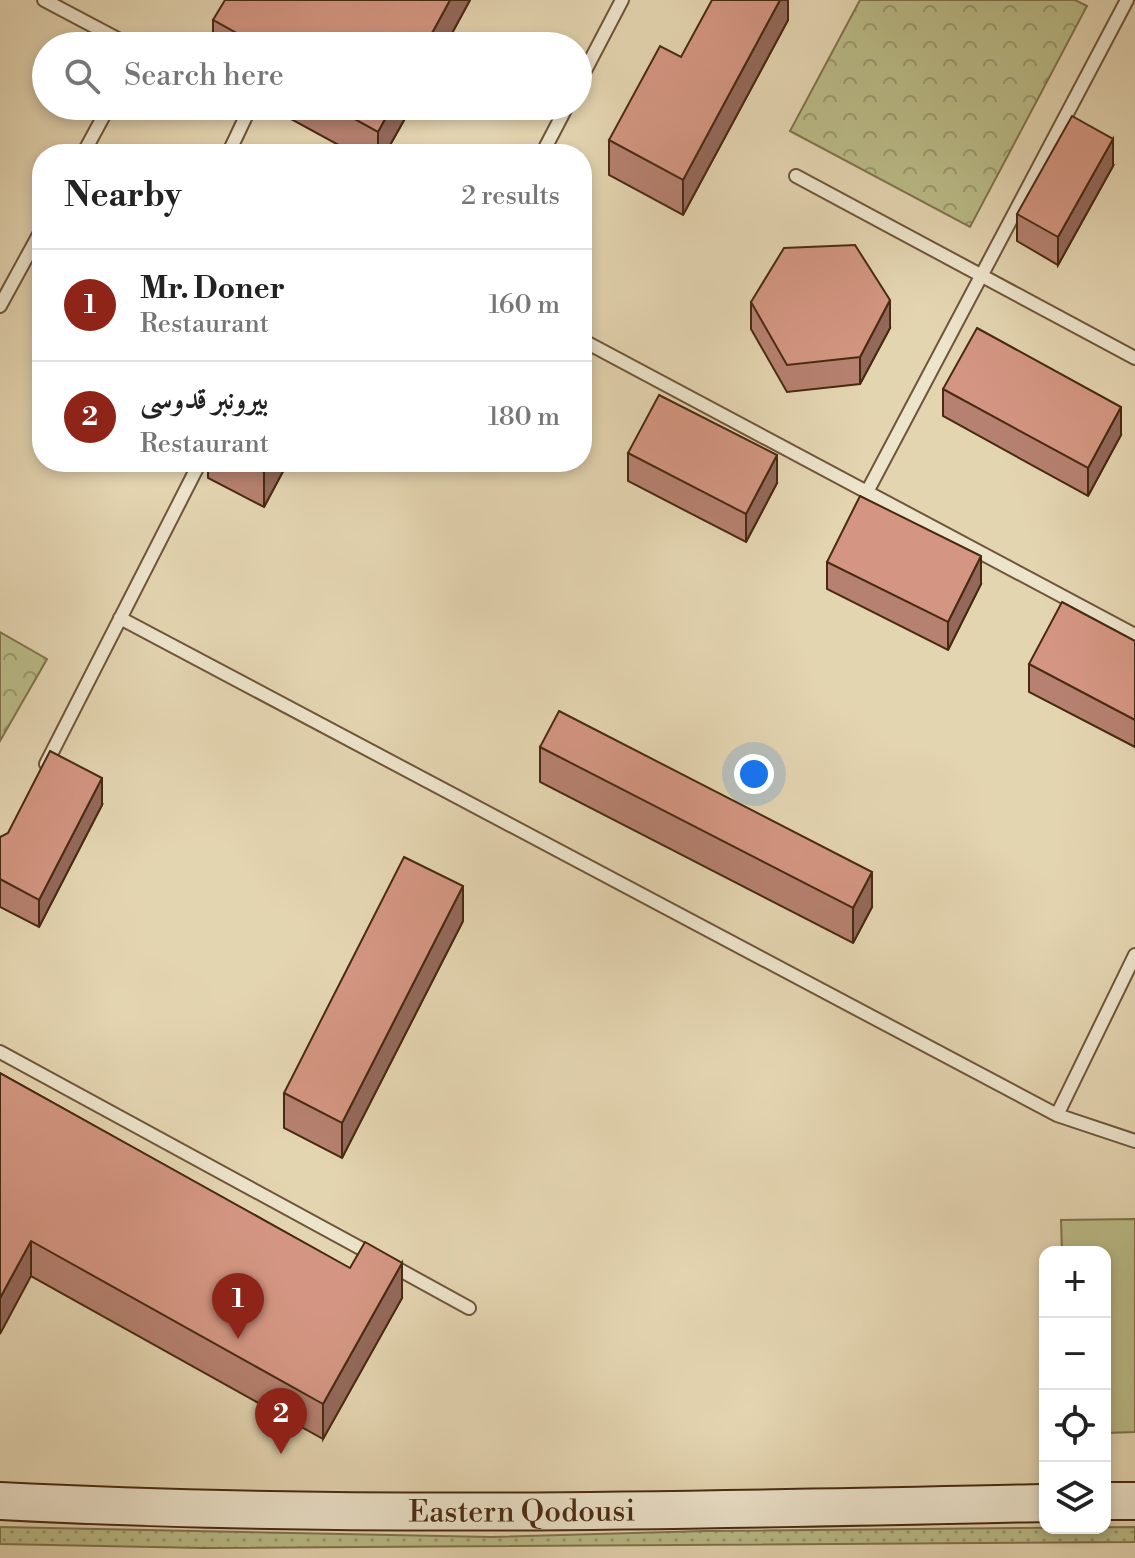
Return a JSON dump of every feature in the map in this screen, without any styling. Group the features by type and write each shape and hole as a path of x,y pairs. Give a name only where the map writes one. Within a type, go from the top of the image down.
{"main road":[{"name":"Eastern Qodousi","path":"0,1501 151,1509 628,1512 1039,1503"},
{"path":"1111,1501 1135,1501"}],"lane":[{"path":"44,0 105,32"},
{"path":"592,57 622,0"},
{"path":"867,492 1127,0"},
{"path":"88,144 101,120"},
{"path":"233,144 244,120"},
{"path":"547,144 560,120"},
{"path":"796,176 1135,358"},
{"path":"0,306 32,247"},
{"path":"592,345 1135,635"},
{"path":"43,771 195,472"},
{"path":"120,618 1057,1115 1135,1141"},
{"path":"1057,1115 1135,955"},
{"path":"0,1052 469,1308"}],"green space":[{"path":"860,0 1075,0 1087,6 970,227 790,131"},
{"path":"0,632 47,659 0,741"},
{"path":"1135,1219 1135,1432 1111,1433 1111,1246 1062,1246 1061,1220"},
{"path":"0,1527 491,1537 705,1531 1039,1528 1039,1534 1111,1534 1111,1527 1135,1527 1135,1542 203,1548 0,1544"}],"building":[{"path":"225,0 450,0 433,32 235,32 213,20"},
{"path":"712,0 780,0 683,180 609,140 660,46 681,57"},
{"path":"1072,116 1113,139 1058,237 1017,214"},
{"path":"356,120 384,120 378,132"},
{"path":"855,245 890,300 860,357 787,365 751,302 784,248"},
{"path":"977,328 1121,407 1088,468 943,389"},
{"path":"659,395 777,455 746,514 628,453"},
{"path":"860,496 981,556 948,622 827,562"},
{"path":"1062,602 1135,641 1135,720 1029,664"},
{"path":"559,711 872,872 853,908 540,747"},
{"path":"50,751 102,778 39,900 0,879 0,837 8,833"},
{"path":"404,857 463,886 342,1123 284,1093"},
{"path":"0,1073 350,1268 365,1242 402,1263 323,1404 31,1241 0,1298"}],"place":[{"name":"Mr. Doner","path":"238,1339"},
{"name":"بیرونبر قدوسی","path":"281,1454"}]}
